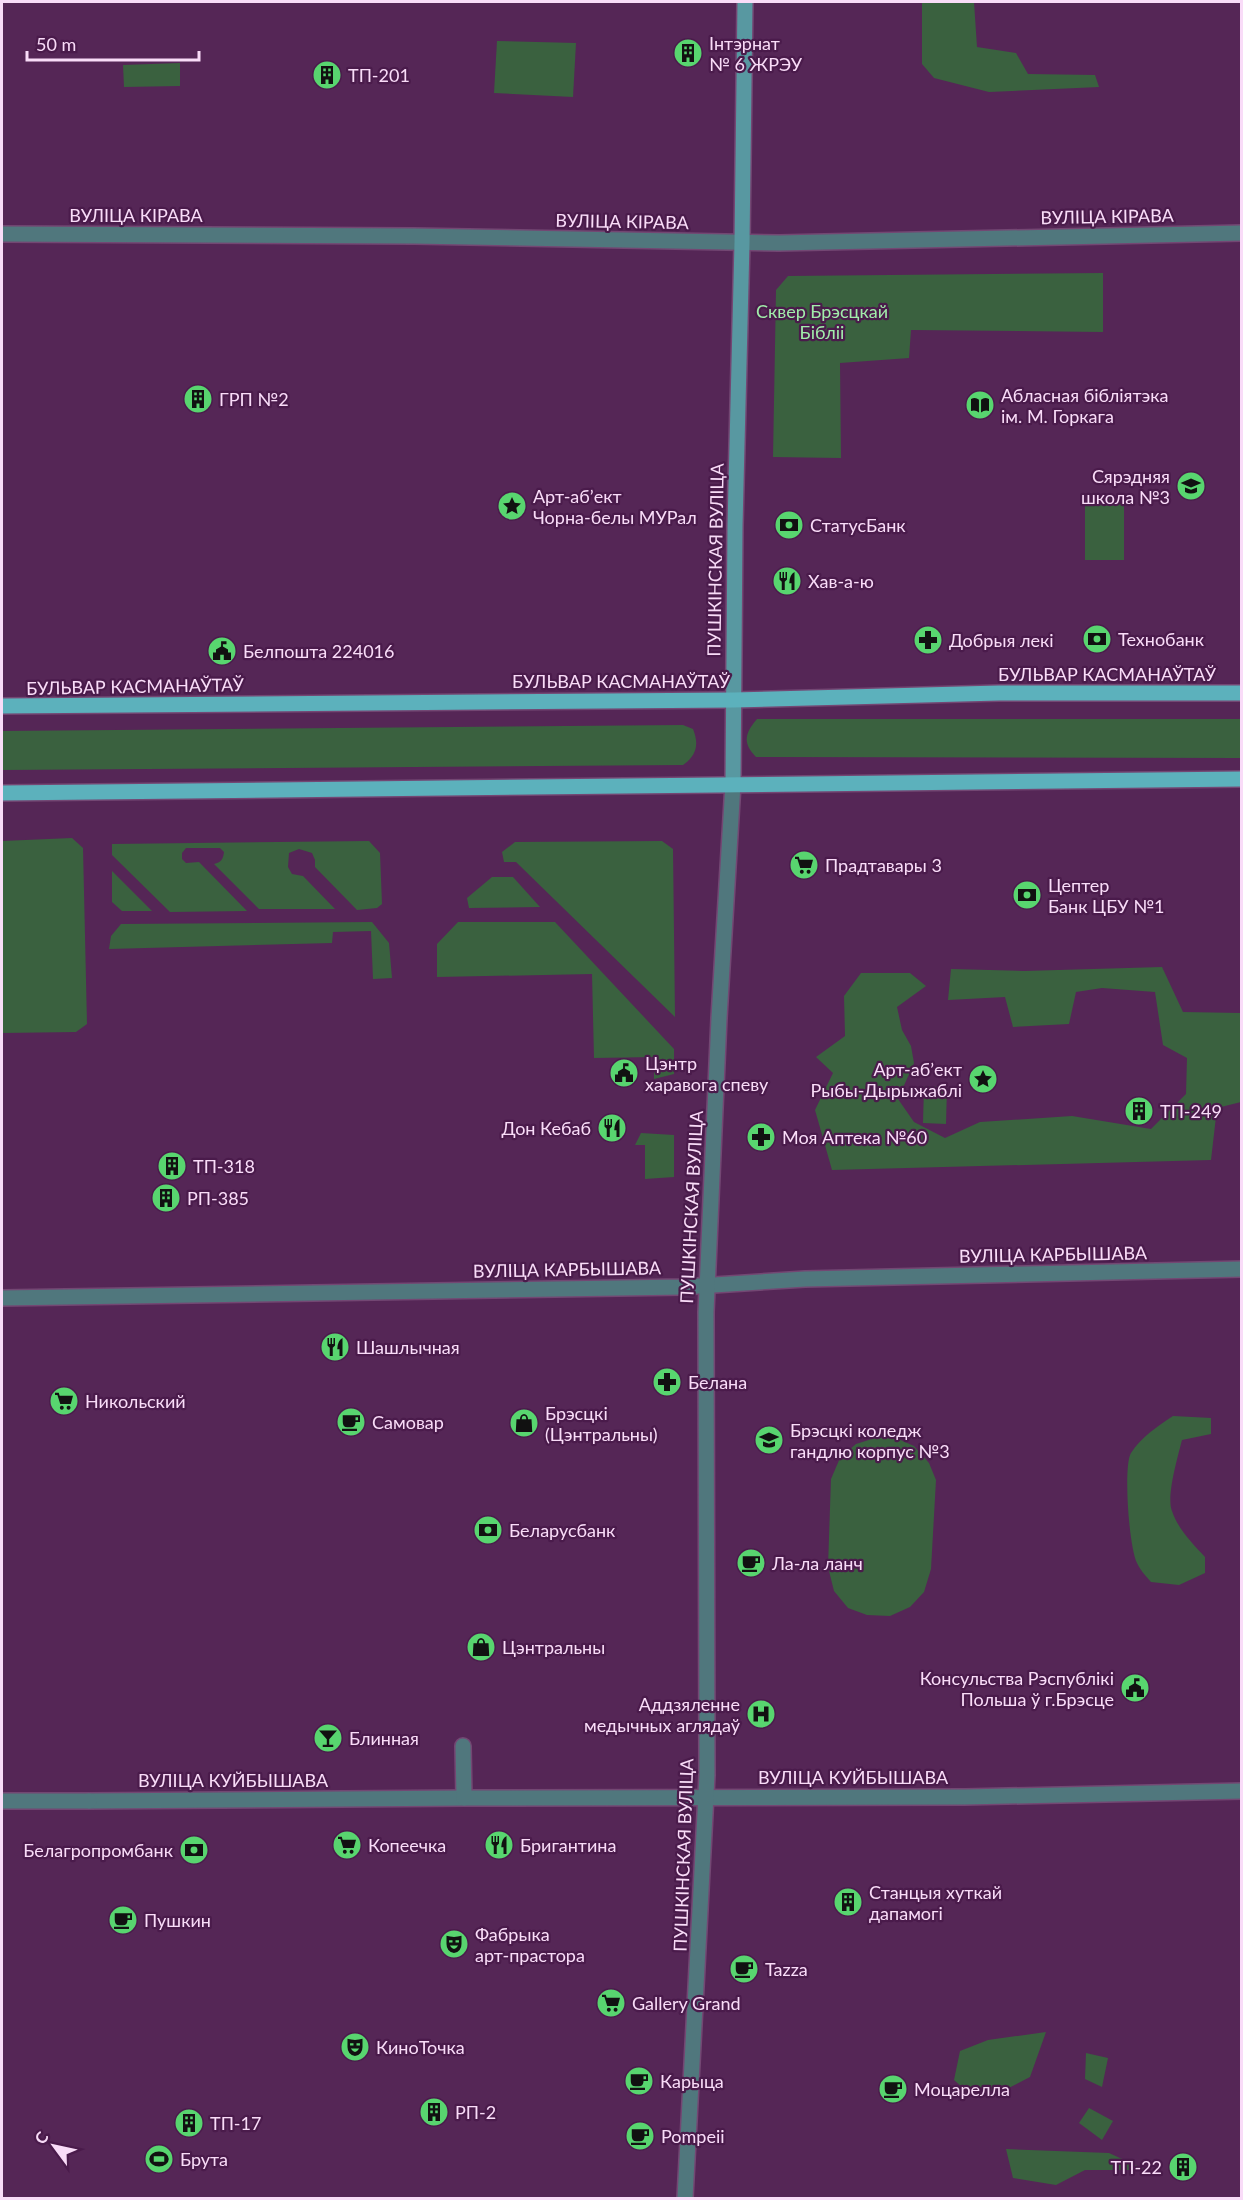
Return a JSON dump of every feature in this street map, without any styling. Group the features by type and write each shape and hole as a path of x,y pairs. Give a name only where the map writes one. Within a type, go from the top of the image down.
{"main road":[{"name":"ПУШКІНСКАЯ ВУЛІЦА","path":"733,784 735,526 745,2"},
{"name":"БУЛЬВАР КАСМАНАЎТАЎ","path":"2,706 734,700 999,693 1242,693"},
{"path":"2,792 1242,779"}],"street":[{"name":"ВУЛІЦА КІРАВА","path":"2,234 414,236 742,243 1242,234"},
{"name":"ПУШКІНСКАЯ ВУЛІЦА","path":"685,2199 705,1797 707,1285 718,1030 733,784"},
{"name":"ВУЛІЦА КАРБЫШАВА","path":"2,1298 683,1287 805,1279 1242,1269"},
{"path":"463,1746 464,1798"},
{"name":"ВУЛІЦА КУЙБЫШАВА","path":"2,1801 965,1797 1242,1791"}],"green space":[{"path":"922,2 974,2 977,47 1016,53 1028,74 1095,75 1099,87 989,92 934,78 922,64"},
{"path":"497,41 576,43 573,97 494,93"},
{"path":"180,63 180,86 124,87 123,65"},
{"name":"Сквер Брэсцкай Бібліі","path":"1103,273 1103,332 911,330 909,358 840,363 841,458 773,457 776,290 788,276"},
{"path":"1085,497 1124,497 1124,560 1085,560"},
{"path":"757,719 1241,719 1241,758 756,757 747,743 747,738"},
{"path":"683,725 693,729 696,749 683,765 2,770 2,731"},
{"path":"72,838 83,848 87,1024 76,1032 2,1033 2,841"},
{"path":"369,841 380,853 382,904 377,908 357,910 315,867 312,853 299,849 289,853 288,867 292,874 303,876 335,909 259,909 214,864 223,857 224,852 220,848 186,848 182,853 182,859 186,863 199,862 247,911 170,912 112,855 112,844"},
{"path":"662,841 673,849 675,1017 516,862 504,862 502,852 515,842"},
{"path":"112,871 152,911 122,911 112,902"},
{"path":"492,877 513,877 540,907 469,908 467,898"},
{"path":"372,922 389,943 392,978 373,979 371,931 333,932 332,943 109,949 111,936 121,924"},
{"path":"458,922 555,922 674,1049 674,1074 654,1079 654,1057 594,1058 592,974 437,977 437,944"},
{"path":"1162,967 1183,1012 1241,1013 1241,1102 1217,1108 1211,1160 832,1170 815,1110 833,1073 816,1057 845,1036 844,996 861,973 910,973 926,986 897,1007 902,1030 911,1046 914,1063 898,1099 914,1122 945,1138 980,1122 1072,1116 1151,1129 1186,1094 1187,1058 1163,1045 1155,992 1102,988 1076,992 1069,1024 1013,1027 1005,997 948,1000 951,969 1024,971"},
{"path":"924,1086 947,1087 946,1124 923,1123"},
{"path":"641,1133 674,1135 674,1177 645,1179 645,1145 635,1145"},
{"path":"1173,1416 1211,1418 1211,1434 1182,1440 1173,1476 1170,1496 1172,1511 1182,1530 1205,1557 1205,1573 1179,1585 1151,1582 1138,1566 1132,1541 1127,1490 1131,1453 1145,1437"},
{"path":"875,1438 896,1438 914,1446 929,1463 936,1480 931,1569 924,1592 910,1607 890,1616 867,1615 848,1608 834,1591 828,1567 831,1479 840,1458 856,1444"},
{"path":"1046,2032 1030,2077 999,2093 971,2095 954,2080 960,2051 988,2040"},
{"path":"1086,2053 1108,2058 1102,2087 1085,2079"},
{"path":"1089,2108 1113,2121 1102,2140 1079,2123"},
{"path":"1006,2149 1109,2153 1146,2170 1085,2170 1056,2185 1013,2178"}],"place":[{"name":"Інтэрнат № 6 ЖРЭУ","path":"688,53"},
{"name":"ТП-201","path":"327,75"},
{"name":"ГРП №2","path":"198,399"},
{"name":"Абласная бібліятэка ім. М. Горкага","path":"980,405"},
{"name":"Сярэдняя школа №3","path":"1191,486"},
{"name":"Арт-абʼект Чорна-белы МУРал","path":"512,506"},
{"name":"СтатусБанк","path":"789,525"},
{"name":"Хав-а-ю","path":"787,581"},
{"name":"Технобанк","path":"1097,639"},
{"name":"Добрыя лекі","path":"928,640"},
{"name":"Белпошта 224016","path":"222,651"},
{"name":"Прадтавары 3","path":"804,865"},
{"name":"Цептер Банк ЦБУ №1","path":"1027,895"},
{"name":"Цэнтр харавога спеву","path":"624,1073"},
{"name":"Арт-абʼект Рыбы-Дырыжаблі","path":"983,1079"},
{"name":"ТП-249","path":"1139,1111"},
{"name":"Дон Кебаб","path":"612,1128"},
{"name":"Моя Аптека №60","path":"761,1137"},
{"name":"ТП-318","path":"172,1166"},
{"name":"РП-385","path":"166,1198"},
{"name":"Шашлычная","path":"335,1347"},
{"name":"Белана","path":"667,1382"},
{"name":"Никольский","path":"64,1401"},
{"name":"Самовар","path":"351,1422"},
{"name":"Брэсцкі (Цэнтральны)","path":"524,1423"},
{"name":"Брэсцкі коледж гандлю корпус №3","path":"769,1440"},
{"name":"Беларусбанк","path":"488,1530"},
{"name":"Ла-ла ланч","path":"751,1563"},
{"name":"Цэнтральны","path":"481,1647"},
{"name":"Консульства Рэспублікі Польша ў г.Брэсце","path":"1135,1688"},
{"name":"Аддзяленне медычных аглядаў","path":"761,1714"},
{"name":"Блинная","path":"328,1738"},
{"name":"Копеечка","path":"347,1845"},
{"name":"Бригантина","path":"499,1845"},
{"name":"Белагропромбанк","path":"194,1850"},
{"name":"Станцыя хуткай дапамогі","path":"848,1902"},
{"name":"Пушкин","path":"123,1920"},
{"name":"Фабрыка арт-прастора","path":"454,1944"},
{"name":"Tazza","path":"744,1969"},
{"name":"Gallery Grand","path":"611,2003"},
{"name":"КиноТочка","path":"355,2047"},
{"name":"Карыца","path":"639,2081"},
{"name":"Моцарелла","path":"893,2089"},
{"name":"РП-2","path":"434,2112"},
{"name":"ТП-17","path":"189,2123"},
{"name":"Pompeii","path":"640,2136"},
{"name":"Брута","path":"159,2159"},
{"name":"ТП-22","path":"1183,2167"}]}
